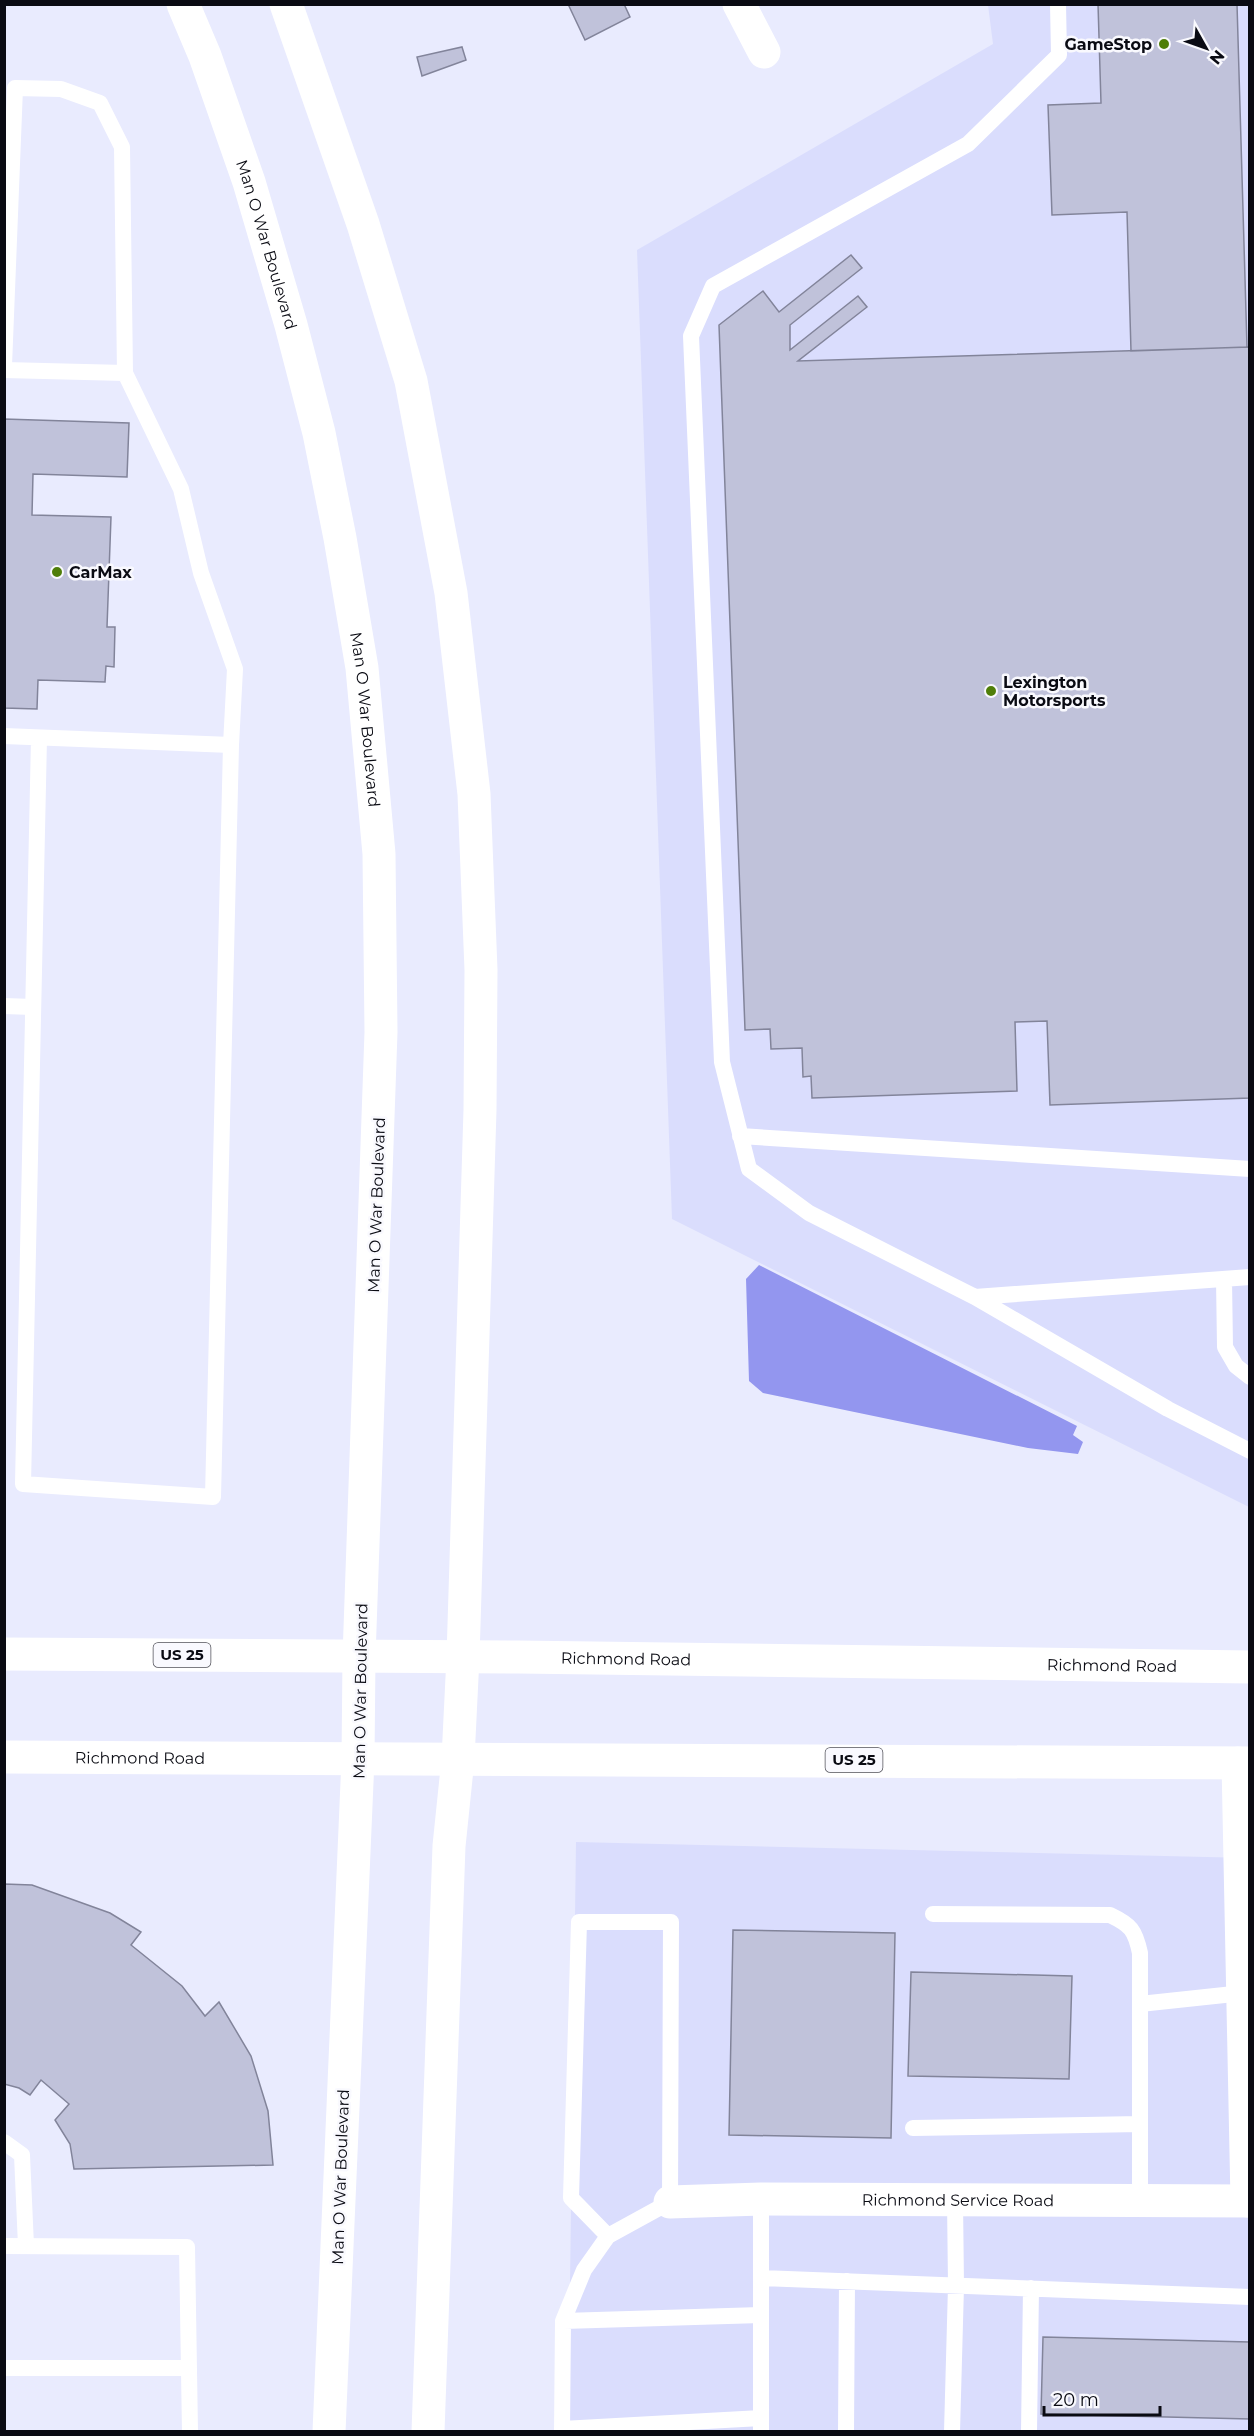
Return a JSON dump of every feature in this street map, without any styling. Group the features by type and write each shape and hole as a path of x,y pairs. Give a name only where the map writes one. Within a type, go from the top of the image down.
{"main road":[{"name":"Man O War Boulevard","path":"183,4 205,56 249,182 291,325 319,433 362,668 379,854 381,1032 359,1657 358,1759 329,2432"},
{"path":"286,4 363,224 411,381 451,593 474,794 481,970 480,1098 463,1657 458,1759 449,1846 428,2432"},
{"path":"740,4 764,52"},
{"name":"Richmond Road","path":"4,1654 1250,1667"},
{"name":"Richmond Road","path":"4,1757 1244,1763"},
{"name":"Richmond Service Road","path":"670,2202 760,2199 1248,2201 1243,1993 1244,1763"}],"lane":[{"path":"1058,4 1059,55 968,144 713,286 691,336 722,1062 749,1169 809,1213 975,1297 1168,1409 1250,1451"},
{"path":"39,738 23,1484 213,1497 231,745 235,669 201,573 181,489 125,373 122,147 100,103 61,89 15,88 4,368 125,373"},
{"path":"4,736 231,745"},
{"path":"4,1006 33,1006"},
{"path":"740,1136 1250,1169"},
{"path":"975,1297 1250,1277"},
{"path":"1224,1279 1225,1347 1236,1366 1250,1377"},
{"path":"933,1914 1110,1915 1126,1922 1136,1935 1140,1953 1140,2201"},
{"path":"608,2236 571,2199 579,1922 671,1922 670,2202 608,2236 584,2270 563,2321 562,2430 761,2425 760,2199"},
{"path":"1140,2004 1243,1993"},
{"path":"913,2128 1140,2124"},
{"path":"4,2142 22,2155 26,2246"},
{"path":"952,2432 956,2286 955,2200"},
{"path":"4,2246 186,2247 190,2432"},
{"path":"761,2278 1250,2297"},
{"path":"846,2432 847,2281"},
{"path":"1029,2432 1031,2288"},
{"path":"563,2321 761,2315"},
{"path":"4,2368 189,2368"}],"shaded area":[{"path":"988,5 1249,5 1249,1507 672,1219 637,250 993,44"},
{"path":"576,1842 1249,1858 1249,2431 568,2432"}],"water":[{"path":"759,1265 1077,1426 1073,1435 1083,1442 1078,1454 1028,1448 763,1393 749,1381 746,1279"}],"building":[{"path":"568,4 624,4 630,17 585,40"},
{"path":"1098,4 1237,4 1247,347 1131,351 1127,212 1052,215 1048,105 1101,103"},
{"path":"462,47 466,60 422,76 417,57"},
{"name":"Lexington Motorsports","path":"851,255 862,268 790,325 790,350 858,296 867,307 798,361 1250,347 1250,1098 1050,1105 1047,1021 1015,1022 1017,1091 812,1098 811,1076 803,1077 802,1048 771,1049 770,1029 745,1030 719,325 763,291 779,312"},
{"name":"CarMax","path":"4,419 129,423 127,477 33,474 32,515 111,517 107,627 115,627 114,667 106,666 105,682 38,680 37,709 4,708"},
{"path":"4,1884 32,1885 110,1913 141,1932 131,1945 182,1986 205,2016 219,2002 251,2056 268,2111 273,2165 74,2169 70,2144 55,2120 69,2104 41,2080 30,2095 19,2088 4,2084"},
{"path":"733,1930 895,1933 891,2138 729,2135"},
{"path":"911,1972 1072,1976 1069,2079 908,2076"},
{"path":"1043,2337 1250,2342 1250,2419 1041,2414"}],"place":[{"name":"GameStop","path":"1164,44"},
{"name":"CarMax","path":"57,572"},
{"name":"Lexington Motorsports","path":"991,691"}]}
